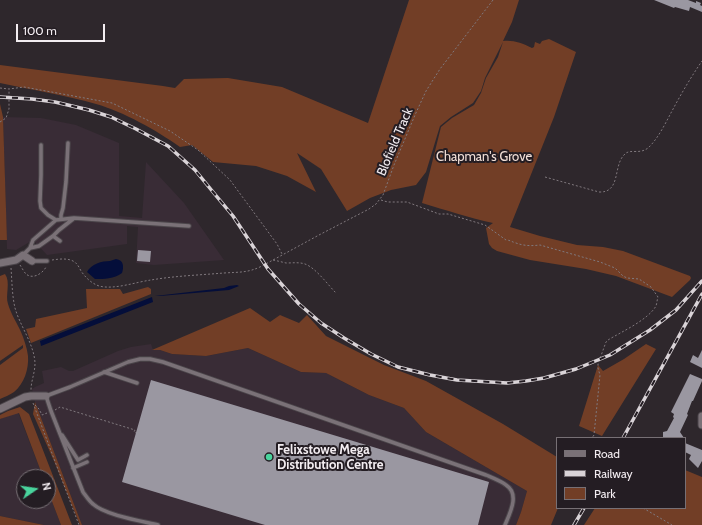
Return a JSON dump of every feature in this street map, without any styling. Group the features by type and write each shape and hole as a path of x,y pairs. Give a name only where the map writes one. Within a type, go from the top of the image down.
{"street":[{"path":"0,263 16,260 23,255 32,261"},
{"path":"0,409 25,397 46,396"},
{"path":"702,416 702,425"}],"lane":[{"path":"61,219 66,182 68,143"},
{"path":"41,145 41,208 56,220"},
{"path":"30,248 39,246 74,218"},
{"path":"23,255 30,248 33,240 56,220 61,219 74,218 189,226"},
{"path":"53,236 60,241"},
{"path":"32,261 47,261"},
{"path":"158,525 109,512 100,509 93,504 83,492 57,428 46,396 128,362 140,359 150,359 163,362 486,475 506,484 512,490 514,496 505,525"},
{"path":"104,372 137,383"},
{"path":"57,428 78,460 87,455"},
{"path":"73,468 87,462"}],"path":[{"name":"Blofield Track","path":"47,261 60,259 74,262 87,279 99,286 108,287 151,280 246,272 254,270 369,209 380,199 426,91 440,69 494,0"},
{"path":"545,176 599,192 608,191 614,183 623,155 629,152 644,150 651,145 702,61"},
{"path":"0,88 9,89 24,87 112,102 170,131 198,150 230,180 277,244 282,255"},
{"path":"0,122 6,118 9,109 9,89"},
{"path":"380,199 388,202 406,202 439,214 448,214 485,225 506,240 516,243 531,246 540,245 600,262 615,268 627,278 639,279 651,287 658,297 656,305 650,314 606,342 598,364 600,375 595,428 593,437"},
{"path":"273,260 307,265 336,293"},
{"path":"17,264 20,265 29,276 36,276 45,270 47,261"},
{"path":"34,404 42,415 60,407 135,430 134,432 136,433"},
{"path":"645,509 672,525"}],"shaded area":[{"path":"3,117 41,118 76,125 119,143 119,216 142,218 146,162 184,203 224,260 154,265 136,263 138,227 127,226 127,244 47,255 33,240 16,250 7,249"},
{"path":"116,259 122,262 122,273 112,278 95,279 87,272 91,267 97,264"},
{"path":"237,285 239,286 229,290 155,296 224,288"},
{"path":"152,297 153,302 41,346 40,341"},
{"path":"151,344 153,350 160,350 172,354 206,356 248,348 301,372 326,373 369,395 404,408 426,432 527,491 516,525 82,525 35,402 32,389 44,383 42,371 61,367 69,371 73,371 118,351 131,347"},
{"path":"18,412 40,469 16,469 16,509 55,509 61,525 44,525 0,516 0,419"}],"green space":[{"name":"Chapman's Grove","path":"409,0 519,0 512,22 503,41 518,42 532,48 534,47 535,42 540,44 542,41 549,39 576,52 554,117 510,227 577,245 603,247 623,251 690,276 690,280 672,297 616,276 586,269 530,260 497,251 489,244 486,228 493,223 422,203 441,127 452,118 474,105 481,93 486,78 498,57 503,42 485,78 481,91 473,103 440,126 426,172 416,185 391,190 370,198 347,211 321,169 297,153 316,192 287,176 256,166 213,162 192,145 180,147 140,122 107,107 0,83 0,65 175,88 184,79 228,78 282,87 368,123"},
{"path":"0,104 3,117 7,240 0,240"},
{"path":"5,274 8,281 8,304 23,338 27,350 28,361 27,371 21,385 14,392 0,399 0,365 23,348 23,345 0,361 0,276"},
{"path":"148,287 151,289 151,294 31,343 26,329 35,327 36,319 87,308 86,289 120,289 123,294"},
{"path":"250,308 270,322 280,315 299,323 307,315 326,336 384,365 426,381 503,424 556,456 556,509 558,509 551,525 516,525 527,491 426,432 404,408 369,395 326,373 301,372 248,348 206,356 172,354 160,350 152,350"},
{"path":"646,344 656,349 602,436 579,426 598,365 603,371"},
{"path":"35,402 82,525 80,525 33,414"},
{"path":"20,407 29,414 50,469 40,469 19,413 0,419 0,415"},
{"path":"686,470 702,477 702,525 584,525 594,509 686,509"},
{"path":"56,484 72,525 61,525 55,509"},
{"path":"0,516 44,525 0,525"}],"building":[{"path":"654,0 688,0 696,3 696,1 701,3 700,5 702,6 702,12 690,7 689,11 674,8"},
{"path":"138,250 151,251 150,262 137,261"},
{"path":"702,350 702,368 690,362 693,355 698,358"},
{"path":"690,374 702,379 680,432 683,437 663,437 663,432 667,431 674,418 674,414 671,412"},
{"name":"Felixstowe Mega Distribution Centre","path":"151,380 489,482 478,525 265,525 122,482"},
{"path":"686,443 702,450 702,461 698,468 689,459 691,455 686,452"}],"railway":[{"path":"0,97 55,102 89,110 111,117 168,146 195,170 233,216 268,269 299,304 321,323 344,338 371,354 398,367 457,380 507,383 544,378 576,369 610,355 650,330 676,310 702,281"},
{"path":"624,437 702,294"},
{"path":"574,525 583,509"}],"place":[{"name":"Felixstowe Mega Distribution Centre","path":"269,457"}]}
